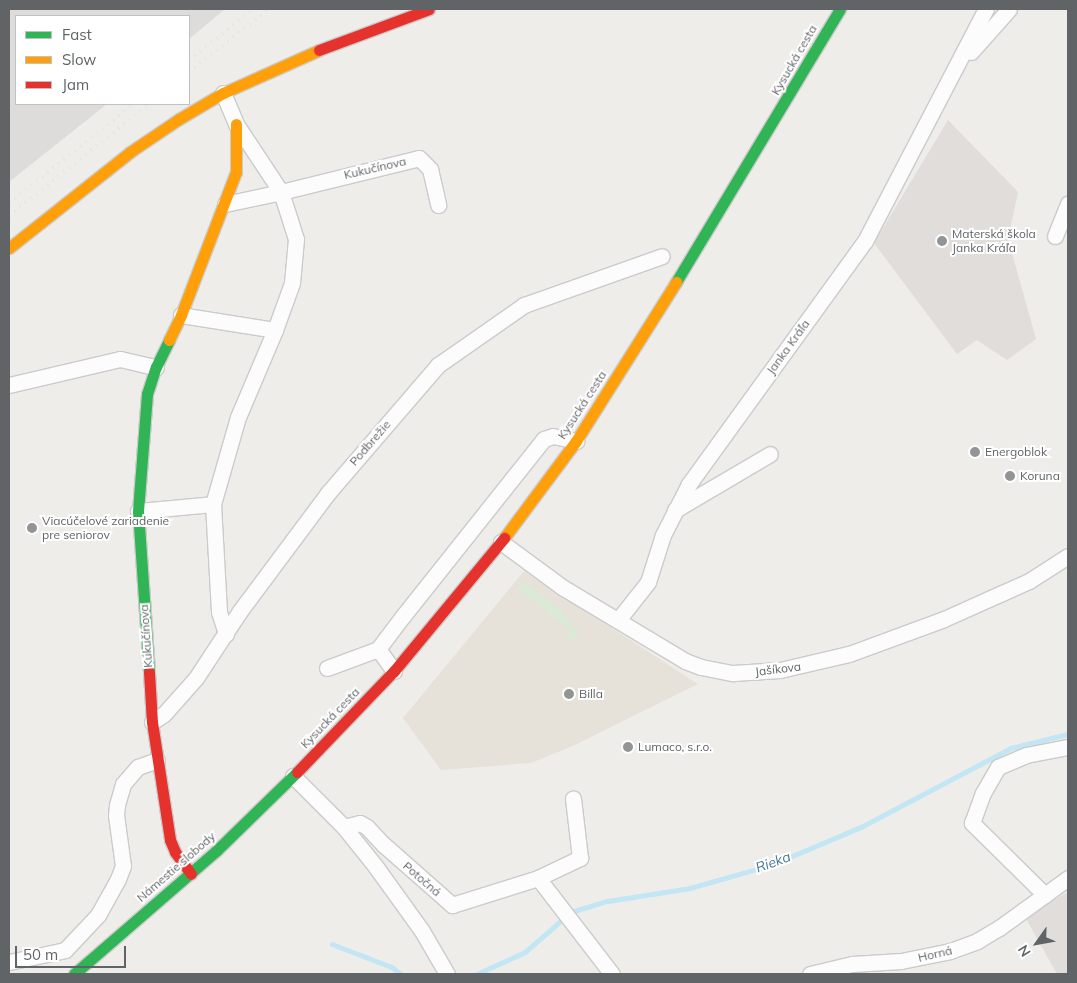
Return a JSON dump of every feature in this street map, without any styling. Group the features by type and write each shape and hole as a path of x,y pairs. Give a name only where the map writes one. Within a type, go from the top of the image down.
{"main road":[{"path":"9,248 130,152 179,119 223,94 300,57 429,9"},
{"name":"Kysucká cesta","path":"293,776 394,671 501,542 576,441 718,218 840,9"},
{"name":"Kukučínova","path":"191,874 175,852 170,840 152,722 138,511 144,410 156,367 181,315 236,172 236,124"},
{"name":"Námestie slobody","path":"74,974 191,874 293,776"}],"street":[{"name":"Janka Kráľa","path":"618,620 648,582 663,535 689,484 865,241 986,9"},
{"name":"Janka Kráľa","path":"955,70 1009,9"},
{"path":"223,94 236,124 280,192 296,239 292,283 275,330 238,417 212,504 219,612 226,634"},
{"name":"Kukučínova","path":"225,204 419,158 430,169 438,204"},
{"path":"1055,236 1068,204"},
{"name":"Podbrežie","path":"152,722 164,714 196,678 328,493 438,365 524,305 662,256"},
{"path":"181,315 275,330"},
{"path":"9,385 120,359 156,367"},
{"path":"327,668 378,649 544,439 553,436 576,441"},
{"path":"675,510 770,454"},
{"path":"138,511 212,504"},
{"name":"Jašíkova","path":"501,542 562,587 649,640 701,667 733,673 780,670 849,654 944,619 1029,581 1068,556"},
{"path":"378,649 394,671"},
{"path":"1045,895 972,823 983,793 998,767 1026,754 1068,748"},
{"path":"9,962 65,950 98,915 123,866 116,816 123,784 138,767 157,760"},
{"path":"293,776 344,827 399,897 444,968"},
{"name":"Potočná","path":"344,827 360,823 367,827 391,852 452,906 538,878 580,858 573,798"},
{"path":"538,878 612,974"},
{"name":"Horná","path":"810,974 852,964 901,961 950,951 977,941 1000,928 1068,878"}],"shaded area":[{"path":"9,9 225,9 190,38 190,15 15,15 15,105 106,105 9,182"},
{"name":"Materská škola Janka Kráľa","path":"948,120 1018,192 1008,239 1036,339 1007,360 977,340 957,354 874,243"},
{"path":"524,571 698,684 575,745 531,763 441,770 403,718"},
{"path":"1068,892 1068,974 1057,974 1025,917"}],"green space":[{"path":"523,581 562,611 579,637 569,642 566,641 571,631 517,588"}],"waterway":[{"name":"Rieka","path":"477,974 525,952 571,912 608,901 690,888 771,865 861,827 1011,748 1068,734"},
{"name":"Rieka","path":"332,944 392,967 401,974"}],"railway":[{"path":"190,59 253,9"},
{"path":"190,71 269,9"},
{"path":"9,203 133,105"},
{"path":"9,216 148,105"}],"traffic: fast":[{"path":"676,282 840,9"},
{"path":"149,672 138,511 147,394 156,367 169,340"},
{"path":"74,974 216,851 297,772"}],"traffic: slow":[{"path":"9,248 130,152 179,119 223,93 319,50"},
{"path":"169,340 181,315 236,172 236,124"},
{"path":"504,538 576,441 676,282"}],"traffic: jam":[{"path":"319,50 429,9"},
{"path":"297,772 394,671 504,538"},
{"path":"149,672 152,722 170,840 175,852 191,874"}],"place":[{"name":"Materská škola Janka Kráľa","path":"942,241"},
{"name":"Energoblok","path":"975,452"},
{"name":"Koruna","path":"1010,476"},
{"name":"Viacúčelové zariadenie pre seniorov","path":"32,528"},
{"name":"Billa","path":"569,694"},
{"name":"Lumaco, s.r.o.","path":"628,747"}]}
